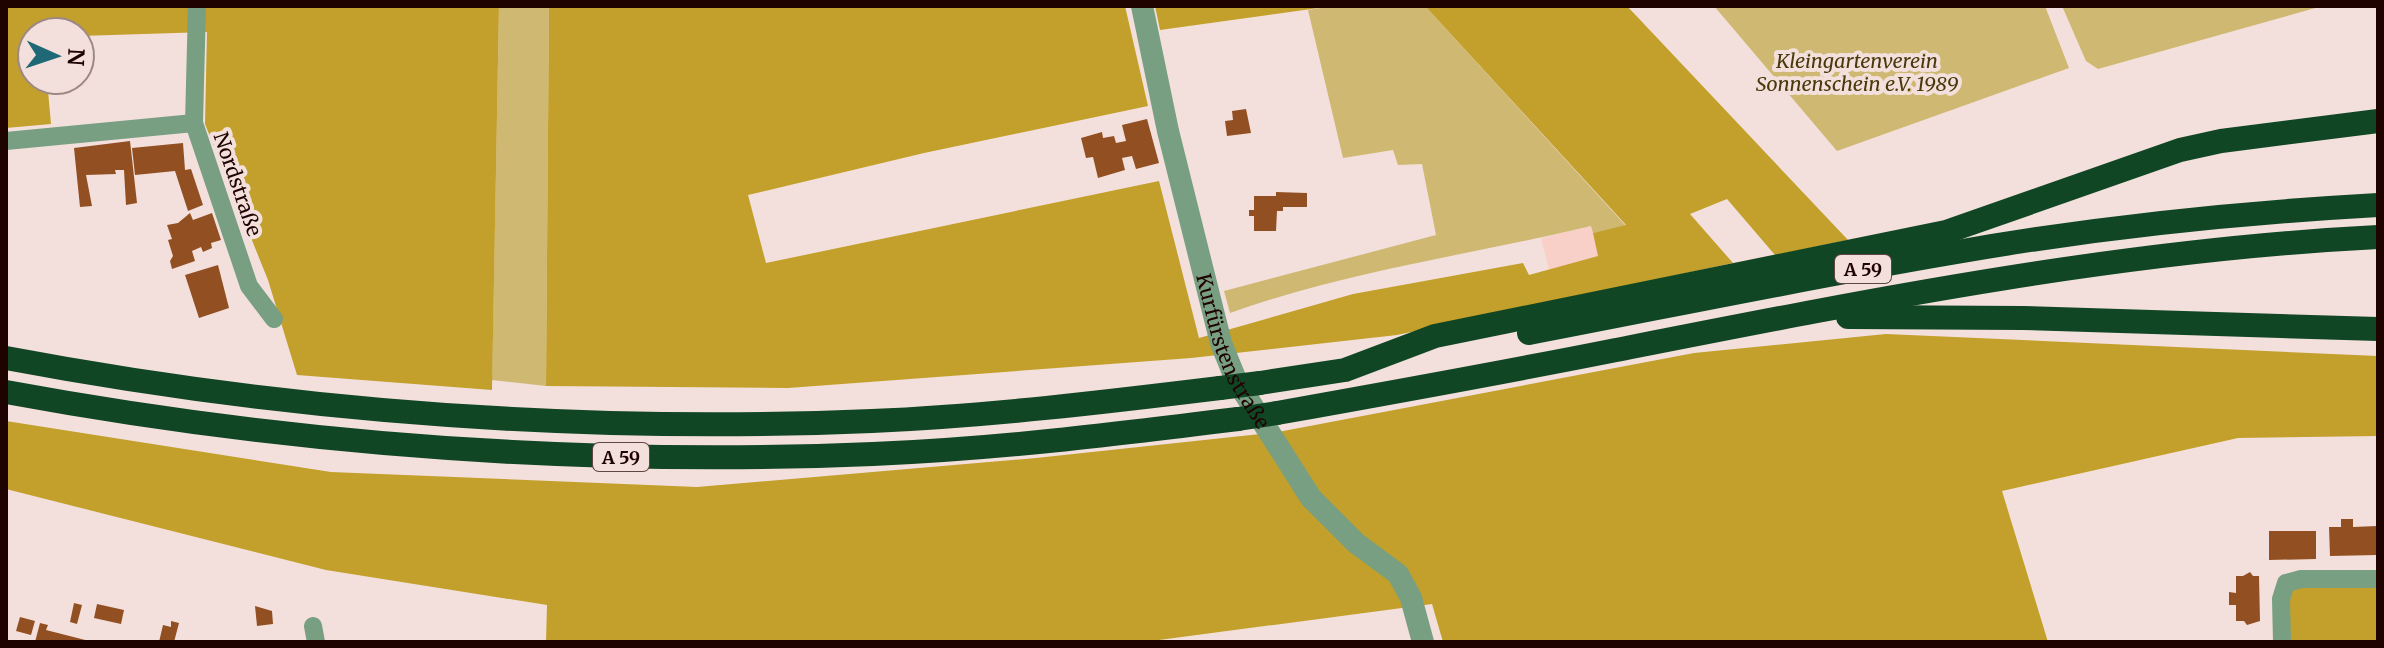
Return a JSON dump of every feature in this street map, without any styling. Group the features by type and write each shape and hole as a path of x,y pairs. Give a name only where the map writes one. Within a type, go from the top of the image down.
{"highway":[{"path":"1354,367 1435,336 1946,232 2180,150 2221,141 2378,121"},
{"name":"A 59","path":"6,358 246,397 401,412 594,423 702,425 874,421 1046,409 1260,383 1981,248 2163,222 2378,205"},
{"name":"A 59","path":"6,392 242,430 399,446 578,456 702,458 874,454 1047,442 1238,419 1448,383 1782,317 2046,271 2301,241 2378,237"},
{"path":"1782,317 2023,318 2378,329"}],"street":[{"name":"Nordstraße","path":"197,6 194,123 249,286 274,319"},
{"name":"Kurfürstenstraße","path":"1142,6 1168,131 1217,328 1236,380 1311,498 1356,543 1398,574 1411,598 1423,642"},
{"path":"6,141 194,123"},
{"path":"2282,642 2281,599 2286,583 2301,579 2378,579"}],"shaded area":[{"path":"6,6 499,6 492,390 297,375 268,280 205,124 207,32 96,35 96,16 16,16 16,96 48,96 51,124 6,128"},
{"path":"549,6 1125,6 1148,106 924,153 748,195 766,263 1159,181 1199,338 1353,294 1523,263 1529,275 1598,256 1593,233 1626,225 1425,6 1627,6 1848,240 1775,255 1727,199 1690,214 1733,263 1397,335 1191,358 788,388 546,386"},
{"path":"1155,6 1333,6 1160,30"},
{"path":"1591,226 1599,256 1549,270 1541,238"},
{"path":"1886,334 2378,356 2378,436 2238,438 2002,491 2048,642 1443,642 1432,604 1144,642 546,642 547,605 326,570 6,489 6,421 331,472 697,487 1036,458 1278,432 1694,353"},
{"path":"2378,579 2378,642 2282,642 2286,583"}],"green space":[{"path":"499,6 549,6 546,386 492,380"},
{"path":"1333,6 1425,6 1626,226 1593,233 1591,226 1409,265 1274,298 1230,313 1224,291 1436,235 1422,164 1398,165 1393,150 1343,158 1308,10"},
{"name":"Kleingartenverein Sonnenschein e.V. 1989","path":"1714,6 2045,6 2069,68 1837,151"},
{"path":"2062,6 2319,7 2098,69 2086,61"}],"building":[{"path":"1246,109 1251,133 1227,136 1225,121 1233,120 1232,111"},
{"path":"1147,119 1159,163 1136,169 1132,156 1122,158 1125,170 1098,178 1093,157 1086,158 1081,138 1102,132 1103,138 1114,136 1116,143 1126,141 1122,125"},
{"path":"130,141 137,203 126,205 124,170 115,170 116,174 86,175 92,206 80,207 74,148"},
{"path":"183,143 185,170 191,169 203,205 188,211 175,171 135,175 132,148"},
{"path":"1276,192 1307,193 1307,207 1283,207 1283,211 1277,211 1276,231 1254,231 1254,216 1249,216 1249,210 1254,210 1254,196 1276,196"},
{"path":"190,213 193,220 212,213 221,240 211,243 212,248 203,252 201,247 192,251 195,261 172,269 170,261 173,256 168,240 172,239 167,225 178,223"},
{"path":"218,265 229,308 199,318 185,275"},
{"path":"2341,519 2353,519 2353,527 2377,526 2377,555 2330,556 2329,527 2341,527"},
{"path":"2269,531 2316,531 2316,559 2269,560"},
{"path":"2250,572 2253,576 2259,576 2260,621 2247,625 2244,621 2236,621 2236,605 2229,605 2229,592 2236,593 2236,576"},
{"path":"74,603 82,605 77,624 70,622"},
{"path":"97,604 124,610 121,624 94,618"},
{"path":"255,606 272,611 273,624 257,626"},
{"path":"20,617 35,621 31,635 16,631"},
{"path":"171,621 179,623 174,642 159,642 163,625 171,627"},
{"path":"40,623 48,625 46,630 93,642 35,642"}]}
